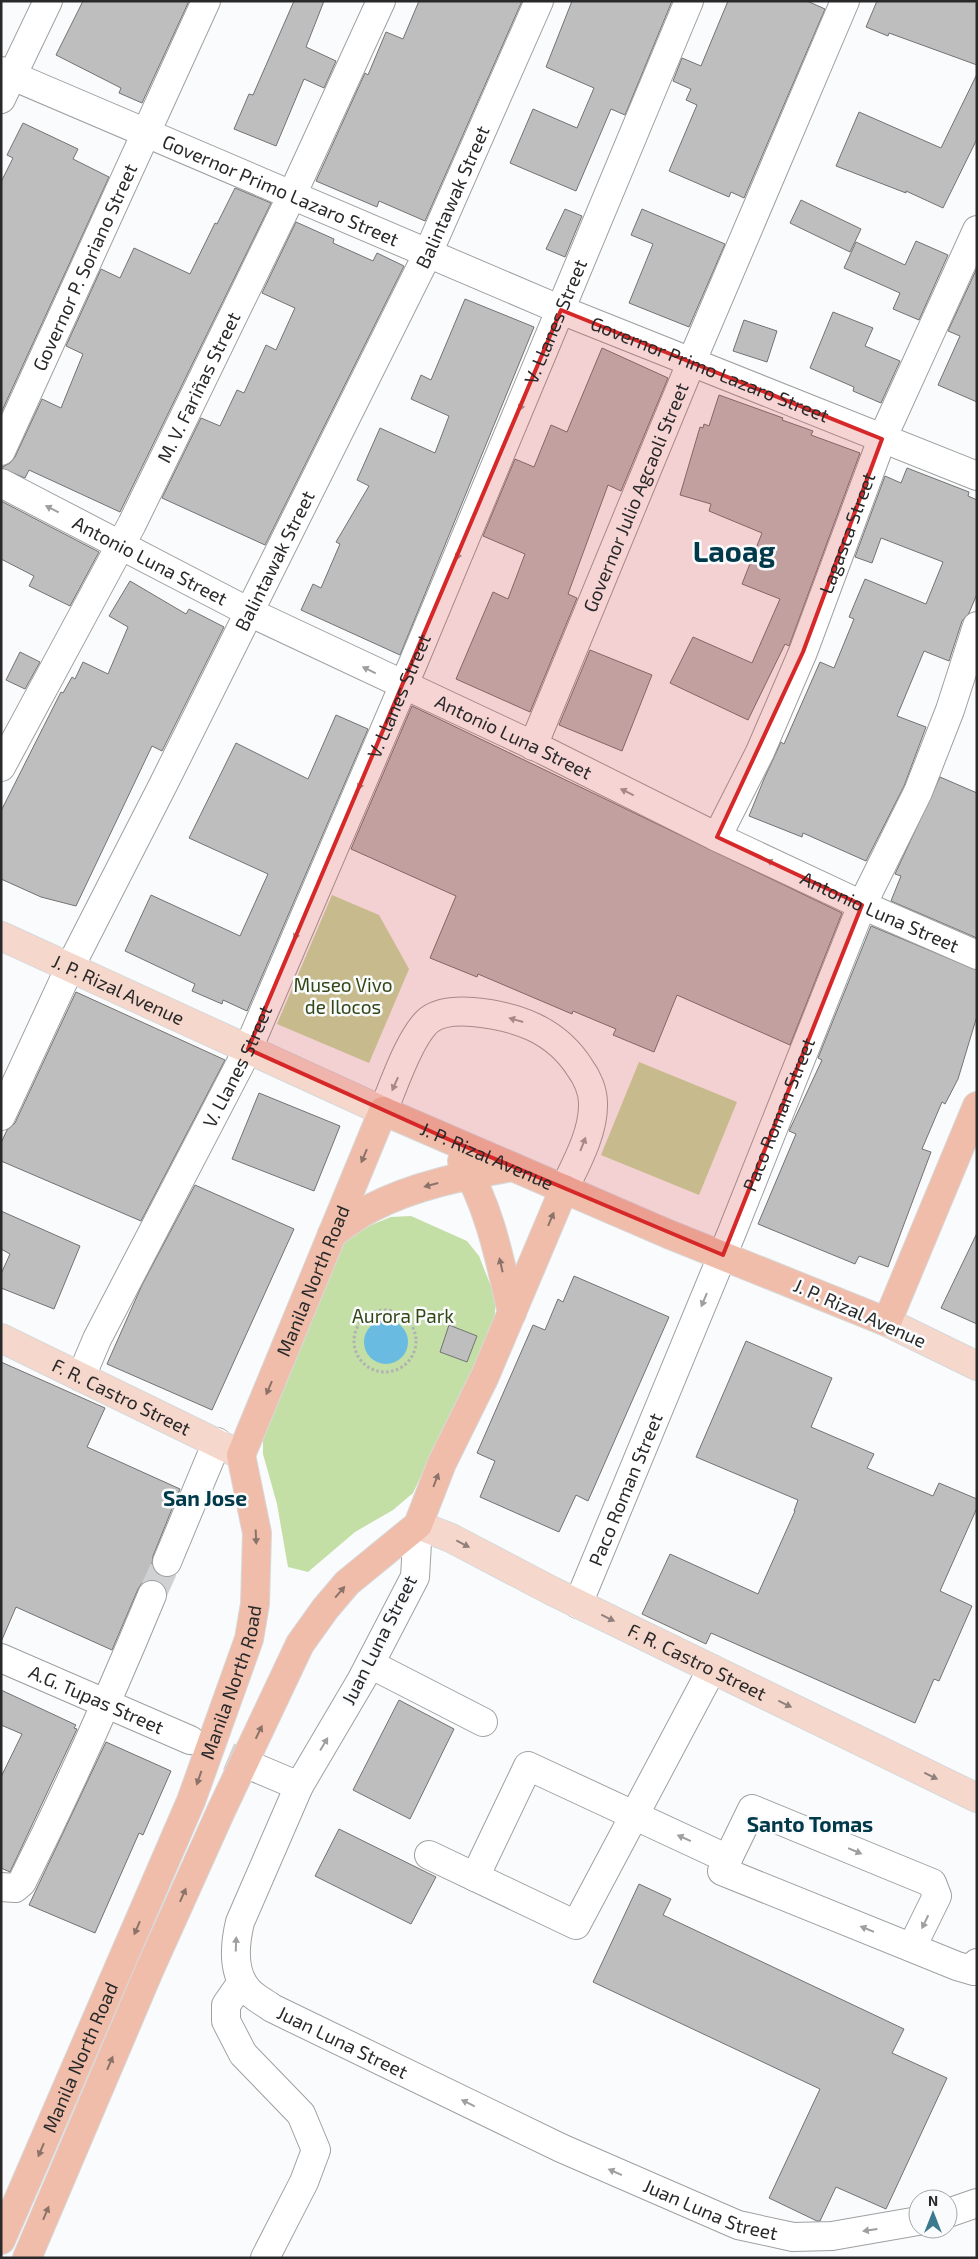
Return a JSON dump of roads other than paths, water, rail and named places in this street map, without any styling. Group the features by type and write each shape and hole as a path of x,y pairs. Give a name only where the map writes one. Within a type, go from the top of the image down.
{"highway":[{"path":"887,1322 977,1106"},
{"name":"J. P. Rizal Avenue","path":"383,1111 668,1234 887,1322"},
{"name":"Manila North Road","path":"1,2240 191,1801 249,1638 255,1604 257,1533 241,1455 383,1111"},
{"path":"450,1140 470,1175 496,1239 512,1313"},
{"path":"332,1234 369,1208 406,1192 470,1175 512,1167"},
{"name":"Manila North Road","path":"27,2258 149,1971 221,1811 300,1644 320,1615 347,1583 418,1525 442,1463 485,1376 564,1189"}],"main road":[{"name":"J. P. Rizal Avenue","path":"1,936 383,1111"},
{"name":"J. P. Rizal Avenue","path":"887,1322 977,1366"},
{"name":"F. R. Castro Street","path":"1,1338 241,1455"},
{"name":"F. R. Castro Street","path":"418,1525 451,1538 578,1604 977,1798"}],"street":[{"path":"5,82 48,1"},
{"name":"Governor P. Soriano Street","path":"1,451 206,1"},
{"name":"M. V. Fariñas Street","path":"1,767 122,545 292,195 381,1"},
{"name":"Balintawak Street","path":"1,1116 70,967 428,252 539,1"},
{"name":"V. Llanes Street","path":"81,1377 97,1338 248,1050 403,686 689,1"},
{"name":"Governor Julio Agcaoli Street","path":"533,746 691,363 845,1"},
{"name":"Governor Primo Lazaro Street","path":"5,82 147,133 561,310 977,476"},
{"name":"Lagasca Street","path":"718,837 760,752 803,652 882,439 977,230"},
{"name":"Antonio Luna Street","path":"1,483 249,612 533,746 862,905 977,955"},
{"name":"Paco Roman Street","path":"578,1604 723,1255 862,905 918,792 950,710 977,626"},
{"path":"383,1111 417,1034 430,1020 444,1014 462,1012 498,1015 525,1022 569,1050 586,1077 593,1102 590,1128 564,1189"},
{"path":"167,1562 217,1442"},
{"name":"Juan Luna Street","path":"418,1525 415,1577 370,1664 299,1786 240,1922 236,1955 242,1982 248,1990 272,2008 561,2148 738,2225 793,2237 832,2236 908,2223"},
{"path":"1,1887 14,1888 22,1882 106,1705 152,1595"},
{"name":"A.G. Tupas Street","path":"1,1658 190,1740"},
{"path":"370,1664 483,1722"},
{"path":"429,1855 576,1926 712,1669"},
{"path":"249,1765 299,1786"},
{"path":"475,1877 528,1766 728,1859"},
{"path":"912,1947 938,1896 932,1883 752,1808 722,1871 912,1947 974,1971 977,1963"},
{"path":"242,1982 226,2005 226,2021 242,2054 301,2114 316,2150 304,2182 265,2258"},
{"path":"958,2210 977,2203"}],"water":[{"path":"390,1320 402,1326 407,1333 407,1351 402,1358 395,1363 382,1364 370,1358 365,1351 364,1338 370,1326 377,1321"}],"tunnel":[{"path":"152,1595 167,1562"},
{"path":"190,1740 249,1765"}],"district":[{"name":"Laoag","path":"734,552"},
{"name":"San Jose","path":"205,1499"},
{"name":"Santo Tomas","path":"810,1825"}],"park label":[{"name":"Museo Vivo de Ilocos","path":"343,996"},
{"name":"Aurora Park","path":"403,1316"}]}
